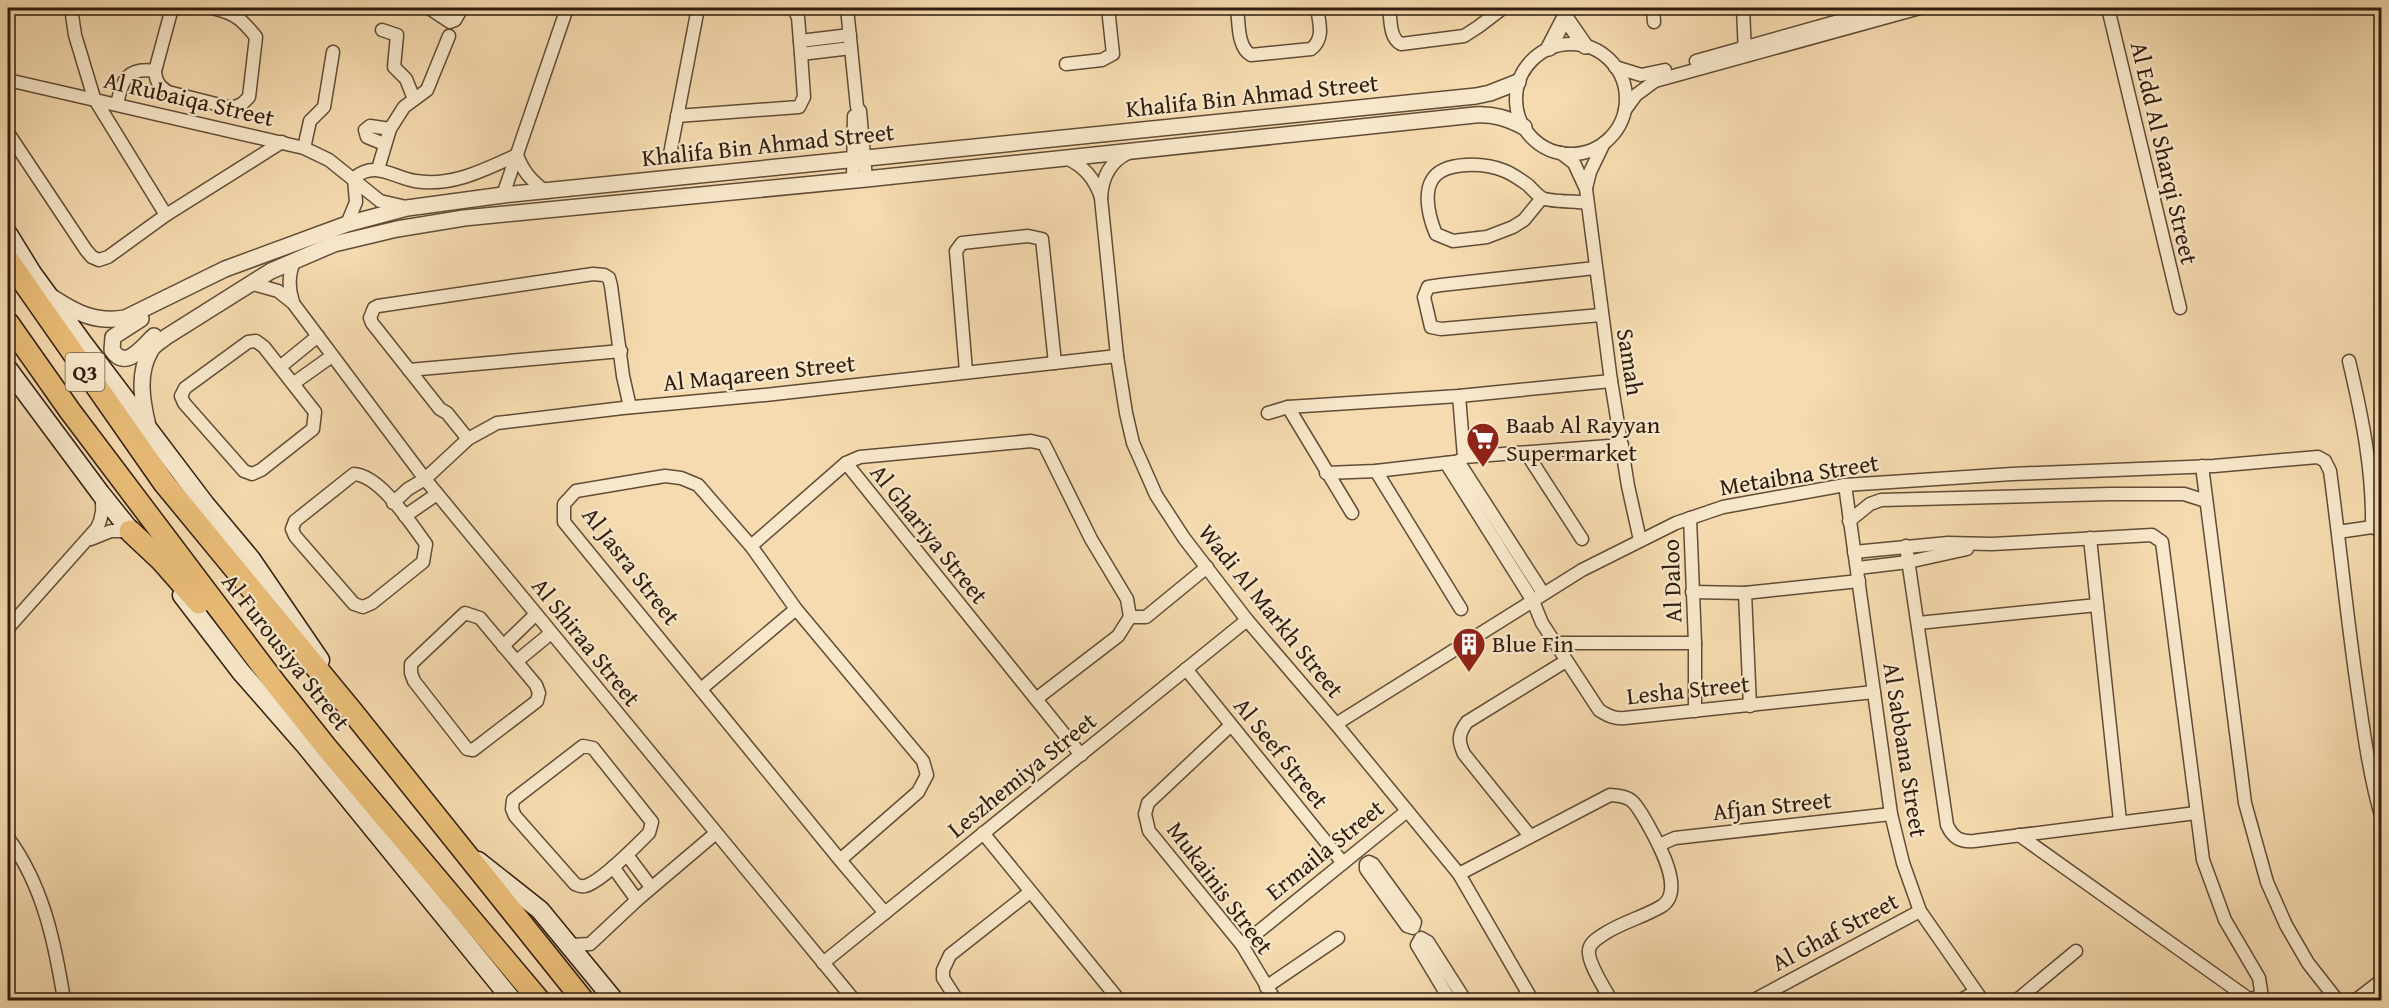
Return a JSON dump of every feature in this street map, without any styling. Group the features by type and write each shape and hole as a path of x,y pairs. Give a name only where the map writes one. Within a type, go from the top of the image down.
{"highway":[{"name":"Al Furousiya Street","path":"8,260 164,483 351,710 453,841 583,1000"},
{"name":"Al Furousiya Street","path":"8,323 70,411 276,684 539,1000"},
{"path":"130,531 161,560 224,631 276,684"}],"main road":[{"name":"Al Furousiya Street","path":"8,234 48,295 150,432 271,585 351,710"},
{"name":"Al Furousiya Street","path":"8,369 101,494 241,672 304,744 512,1000"},
{"name":"Al Furousiya Street","path":"453,841 540,910 614,1000"}],"street":[{"path":"71,8 75,35 94,99 166,215"},
{"path":"172,8 155,71 159,86 168,92 232,108 242,104 249,97 256,37 244,21 232,13 211,8"},
{"path":"429,8 450,22 455,20 462,8"},
{"path":"503,195 567,8"},
{"path":"670,154 698,8"},
{"path":"677,116 800,106 804,97 798,17 793,8"},
{"path":"847,8 857,107 860,109 860,180"},
{"path":"1066,64 1102,60 1113,54 1108,8"},
{"path":"1237,8 1242,45 1245,52 1251,55 1311,49 1317,44 1320,36 1317,8"},
{"path":"1389,8 1392,35 1396,42 1401,44 1464,36 1503,8"},
{"path":"1653,8 1654,22"},
{"path":"1743,8 1744,51"},
{"path":"1624,111 1625,93 1620,75 1602,54 1585,46 1567,44 1549,48 1533,58 1518,82 1517,110 1524,127 1543,147 1561,153 1588,151 1605,142 1617,128 1624,111 1636,94 1655,81 1885,8"},
{"path":"1615,67 1641,75 1653,73 1920,8"},
{"name":"Al Edd Al Sharqi Street","path":"2108,8 2180,308"},
{"path":"1564,12 1585,46"},
{"path":"1549,48 1564,12"},
{"path":"382,30 397,35 394,68 406,79 414,99"},
{"path":"378,169 390,129 404,107 427,90 449,36"},
{"path":"800,47 850,41"},
{"path":"304,148 310,121 324,107 333,52"},
{"path":"117,104 124,79 133,72 155,71"},
{"name":"Al Rubaiqa Street","path":"8,80 304,148 329,160 380,201 407,208"},
{"name":"Khalifa Bin Ahmad Street","path":"48,295 88,318 108,321 125,318 173,293 258,256 347,224 407,208 503,195 1476,96 1518,82"},
{"name":"Khalifa Bin Ahmad Street","path":"150,432 142,403 142,376 151,349 250,282 295,260 345,241 397,229 464,218 860,180 1475,115 1490,114 1506,118 1524,127"},
{"path":"384,144 367,137 365,130 370,126 390,129"},
{"path":"8,133 92,257 99,260 108,257 166,215 282,142"},
{"name":"Samah","path":"1605,142 1590,172 1586,189 1587,203 1611,381 1628,486 1640,540"},
{"name":"Wadi Al Markh Street","path":"1137,149 1124,154 1106,172 1101,198 1117,356 1129,423 1145,473 1168,516 1247,620 1459,874 1527,999"},
{"name":"Samah","path":"1561,153 1574,163 1586,189"},
{"path":"347,224 356,202 354,178 365,171 378,169 413,181 454,180 489,169 517,155"},
{"path":"517,155 522,170 531,181 546,192"},
{"name":"Wadi Al Markh Street","path":"1064,157 1084,168 1092,177 1101,198"},
{"path":"1542,198 1524,220 1513,227 1487,237 1453,241 1436,234 1431,222 1428,194 1432,181 1442,171 1467,164 1485,164 1506,171 1526,183 1542,198 1587,203"},
{"path":"966,371 956,251 962,243 1028,236 1042,239 1055,363"},
{"path":"293,303 289,277 295,260"},
{"path":"1595,268 1428,287 1424,297 1431,327 1441,329 1601,315"},
{"path":"464,441 442,417 440,409 372,323 371,313 378,306 593,274 604,275 609,278 621,351 626,407"},
{"name":"Al Shiraa Street","path":"250,282 278,291 293,303 437,494 854,1000"},
{"path":"173,293 155,311 117,333 111,344 116,355 127,359 133,357 163,327 194,318"},
{"path":"280,367 318,336"},
{"path":"256,341 264,347 294,384 315,412 313,429 261,470 252,474 244,471 184,403 181,396 185,388 248,342 256,341"},
{"path":"409,370 621,351"},
{"path":"294,384 332,356"},
{"name":"Al Maqareen Street","path":"393,502 425,478 464,441 497,423 626,407 1117,356"},
{"path":"2349,361 2366,436 2377,502 2377,529 2338,532 2344,595 2360,707 2373,786 2382,819"},
{"path":"1268,413 1288,407 1459,396 1611,381"},
{"path":"1459,396 1456,460 1543,593"},
{"path":"1288,407 1352,513"},
{"name":"Al Ghariya Street","path":"1081,754 846,463 860,457 1031,441 1044,444 1091,539 1127,599 1130,617"},
{"path":"1326,473 1376,471 1456,460 1622,445"},
{"path":"1527,454 1582,539"},
{"name":"Metaibna Street","path":"1336,724 1582,570 1640,540 1690,518 1723,507 1845,485 2012,474 2202,466 2318,457 2325,461 2330,471 2338,532"},
{"name":"Lesha Street","path":"1456,460 1533,601 1542,623 1599,710 1606,715 1616,718 1874,692"},
{"path":"751,546 846,463"},
{"path":"2202,466 2245,803 2267,882 2286,925 2308,963 2337,1000"},
{"path":"1376,471 1461,609"},
{"path":"354,474 370,478 393,502 426,544 423,562 372,603 363,607 354,604 295,536 292,529 295,521 354,474"},
{"name":"Al Jasra Street","path":"840,860 918,792 927,775 923,761 796,609 751,546 699,485 681,478 664,476 576,491 564,504 564,522 840,860 885,913"},
{"name":"Al Sabbana Street","path":"1845,485 1891,814 1903,863 1920,910 1978,996"},
{"path":"8,628 87,541 101,519 103,507 101,494"},
{"path":"405,516 437,494"},
{"name":"Metaibna Street","path":"1849,521 1870,504 1881,500 2184,494 2206,501"},
{"name":"Al Daloo","path":"1690,518 1695,711"},
{"path":"87,541 111,531 130,531"},
{"path":"1854,552 1948,543 1992,544 2152,535 2162,542 2203,860 2225,920 2261,985 2259,997 2249,999 2019,835"},
{"path":"2090,538 2120,821"},
{"path":"1692,592 1745,592 1858,574 1992,544"},
{"path":"1906,546 1947,825 1957,839 1965,842 2196,813"},
{"path":"1036,699 1118,636 1130,617 1146,617 1207,567"},
{"path":"1745,592 1750,705"},
{"path":"1918,623 2097,605"},
{"path":"701,689 796,609"},
{"path":"465,613 480,618 503,646 536,685 539,693 537,701 480,747 473,750 467,749 414,681 411,664 465,613"},
{"path":"503,646 536,614"},
{"name":"Leszhemiya Street","path":"823,963 1247,620"},
{"path":"517,662 551,633"},
{"name":"Al Daloo","path":"1555,644 1695,643"},
{"path":"1530,836 1464,754 1459,742 1460,731 1467,722 1566,660"},
{"name":"Al Seef Street","path":"1186,669 1343,863"},
{"name":"Mukainis Street","path":"1231,725 1148,803 1145,814 1149,831 1242,945 1275,1000"},
{"path":"583,746 589,746 652,822 649,833 613,867 586,886 575,884 515,816 512,808 513,800 583,746"},
{"path":"1459,874 1610,795 1623,796 1634,801 1659,845 1672,882 1672,894 1664,905 1607,931 1594,941 1589,950 1590,959 1611,1000"},
{"name":"Ermaila Street","path":"1242,945 1407,811"},
{"name":"Afjan Street","path":"1659,845 1675,838 1891,814"},
{"path":"570,945 590,944 651,887 716,833"},
{"path":"983,833 1119,1000"},
{"path":"8,838 40,897 55,945 64,1000"},
{"path":"1357,851 1367,863 1373,864 1378,878 1398,906"},
{"path":"627,855 651,887"},
{"path":"613,867 637,900"},
{"path":"957,1000 943,978 945,962 1030,892"},
{"name":"Al Ghaf Street","path":"1754,1000 1774,996 1920,910"},
{"path":"1266,987 1338,938"},
{"path":"589,969 590,944"},
{"path":"2017,1000 2076,951"},
{"path":"1457,987 1448,997 1435,965 1457,987 1465,1000"},
{"path":"2356,1000 2382,980"},
{"path":"1961,1000 1978,996"}],"place":[{"name":"Baab Al Rayyan Supermarket","path":"1483,468"},
{"name":"Blue Fin","path":"1469,673"}]}
